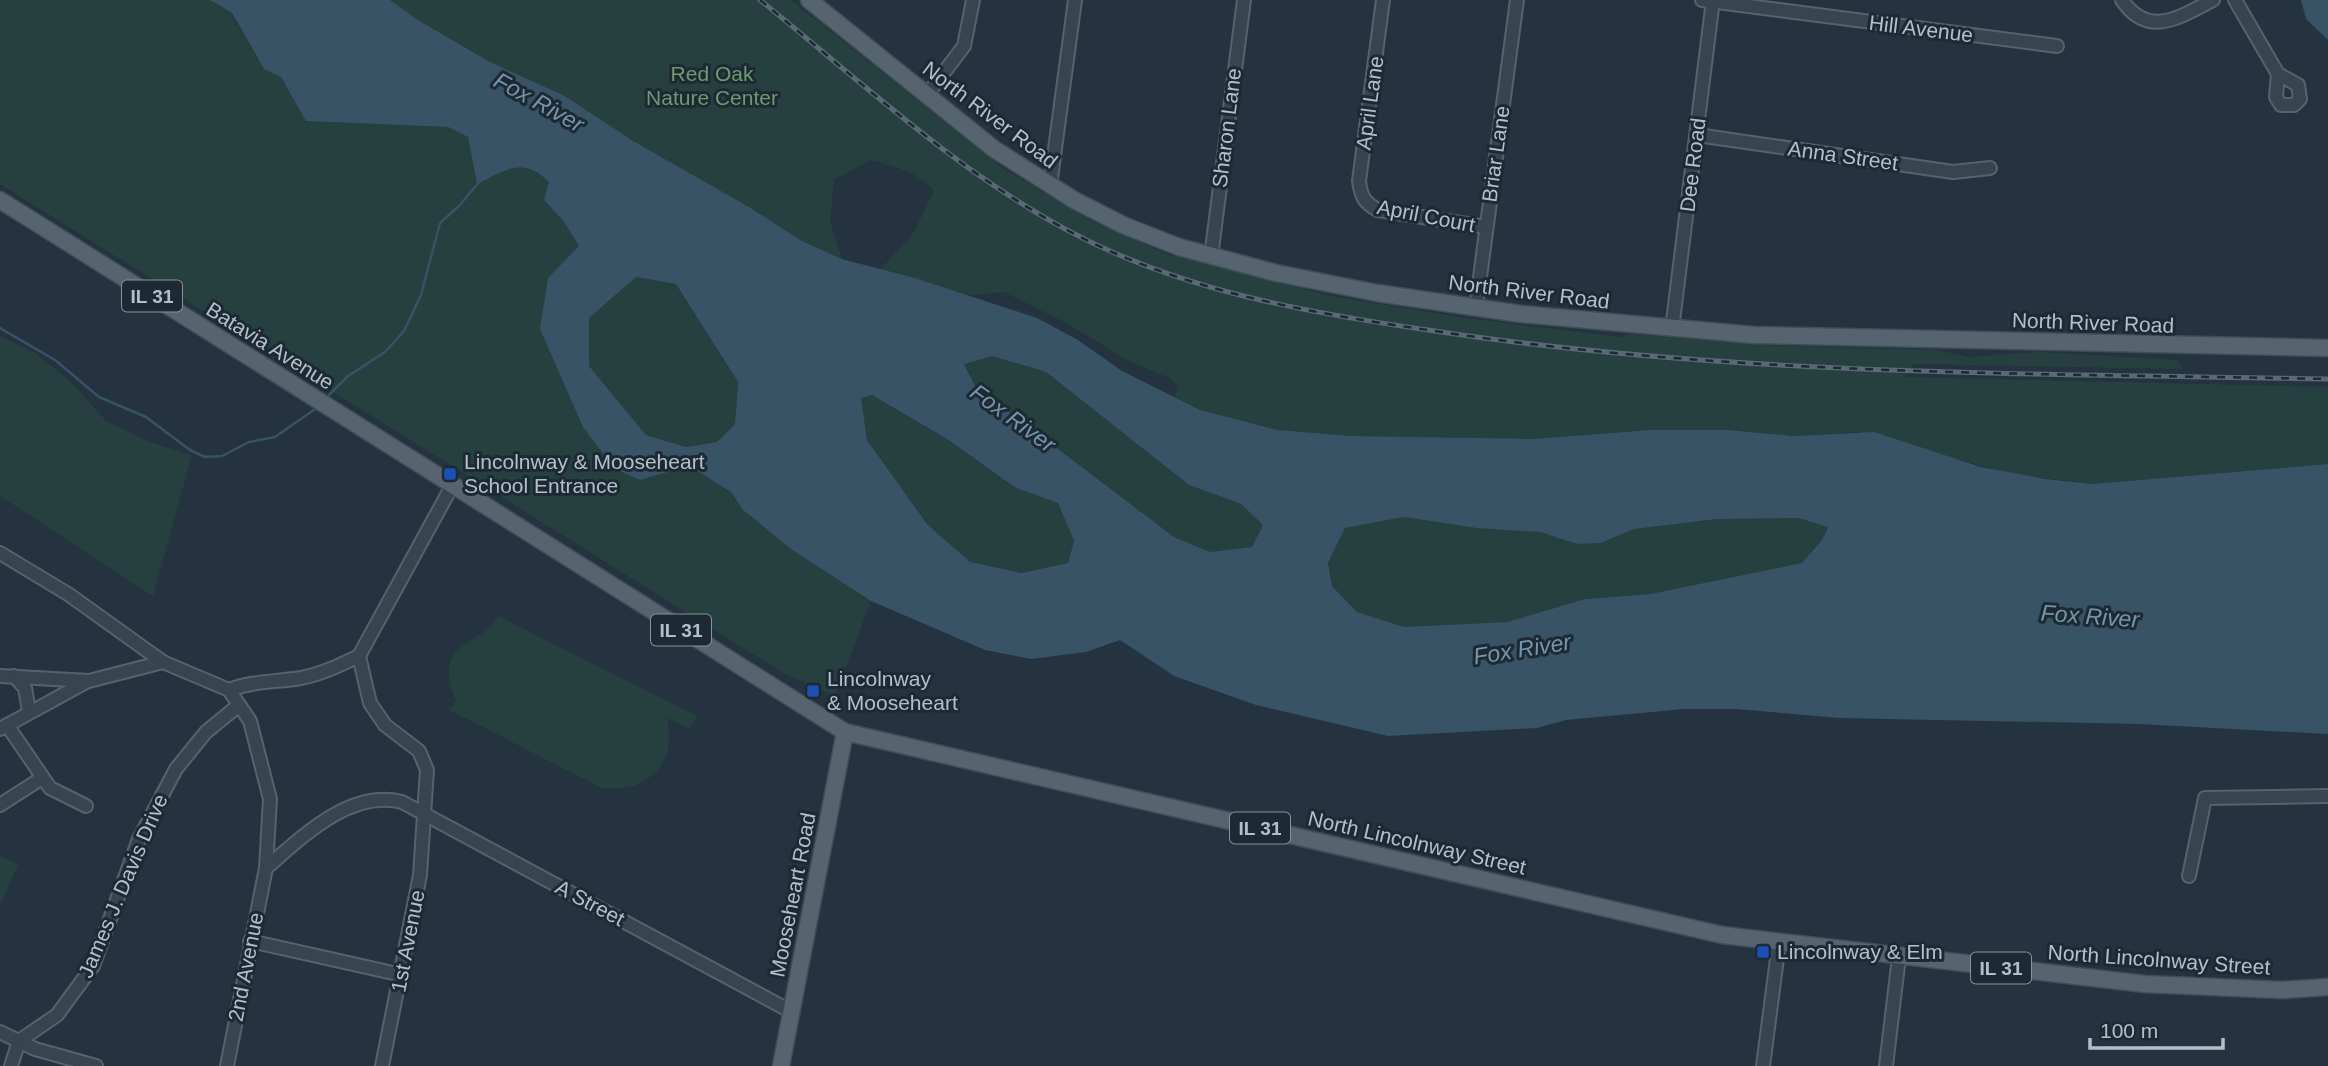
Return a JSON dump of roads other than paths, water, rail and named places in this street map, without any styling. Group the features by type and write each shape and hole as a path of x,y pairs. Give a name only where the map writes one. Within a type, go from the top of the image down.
{"main road":[{"name":"North River Road","path":"809,0 994,149 1050,186 1123,225 1211,257 1310,280 1476,307 1671,329 1839,338 2328,348"},
{"name":"Batavia Avenue","path":"0,200 340,415"},
{"name":"North Lincolnway Street","path":"340,415 845,732 1662,922 1779,943 2167,986 2282,990 2328,987"},
{"name":"Mooseheart Road","path":"781,1066 845,732"}],"street":[{"path":"926,96 964,46 973,0"},
{"path":"1050,186 1075,0"},
{"name":"Sharon Lane","path":"1211,257 1244,0"},
{"name":"April Lane","path":"1367,204 1361,195 1359,181 1383,0"},
{"name":"Briar Lane","path":"1476,307 1517,0"},
{"path":"2122,0 2132,16 2145,22 2180,17 2213,0"},
{"path":"2235,0 2278,74"},
{"name":"Hill Avenue","path":"1709,1 2057,46"},
{"name":"Dee Road","path":"1671,329 1697,135 1709,1"},
{"name":"Anna Street","path":"1697,135 1953,172 1990,168"},
{"name":"April Court","path":"1367,204 1378,210 1486,227"},
{"path":"229,690 246,684 301,678 329,670 359,656 452,486"},
{"path":"0,553 68,594 163,662 229,690 239,705"},
{"name":"1st Avenue","path":"359,656 370,703 385,725 419,751 427,769 420,875 382,1066"},
{"path":"86,806 50,788 4,727 29,711 89,681 163,662"},
{"path":"0,676 89,681"},
{"path":"14,676 25,688 29,711"},
{"name":"2nd Avenue","path":"227,1066 266,868 270,799 256,738 250,721 239,705"},
{"name":"James J. Davis Drive","path":"19,1041 57,1015 93,966 139,839 156,802 176,769 206,732 239,705"},
{"path":"0,805 42,778"},
{"path":"2189,876 2204,798 2328,796"},
{"name":"A Street","path":"266,868 309,831 343,810 386,798 402,802 792,1012"},
{"path":"250,941 402,975"},
{"path":"1763,1066 1779,943"},
{"path":"1886,1066 1899,957"},
{"path":"0,1032 19,1041 96,1066"},
{"path":"11,1066 19,1041"}],"water":[{"name":"Fox River","path":"210,0 390,0 418,20 490,62 565,96 633,141 749,207 802,241 842,259 918,279 1037,318 1078,340 1122,371 1200,410 1278,430 1352,436 1534,439 1650,430 1728,430 1793,436 1874,432 1981,467 2092,484 2328,464 2328,734 2139,724 1839,718 1736,709 1684,709 1566,720 1537,728 1388,736 1256,705 1174,676 1120,640 1086,652 1031,659 985,650 871,601 791,549 743,510 731,492 689,466 640,480 615,469 583,427 540,329 548,278 579,246 564,222 544,200 549,182 531,169 514,168 477,184 468,137 448,127 306,121 281,77 264,69 232,13","holes":["636,277 676,284 738,382 735,424 717,442 686,447 646,435 589,366 589,318","992,356 1046,372 1189,485 1241,504 1263,525 1252,547 1210,552 1174,537 975,386 964,364","872,395 947,439 1016,488 1058,503 1074,541 1068,563 1021,573 970,562 927,524 867,440 861,398","1404,517 1476,528 1540,532 1577,544 1601,543 1634,529 1717,519 1799,518 1828,527 1822,540 1802,563 1650,594 1585,599 1507,622 1404,627 1357,612 1332,586 1328,563 1345,528"]},
{"path":"2301,0 2328,0 2328,40 2306,19"}],"waterway":[{"path":"327,397 348,376 385,352 404,331 421,295 440,223 479,182"},
{"path":"0,328 55,360 99,397 146,417 190,450 205,457 222,456 249,442 275,437 318,407"}],"railway":[{"path":"760,0 947,152 1026,206 1109,251 1197,283 1243,296 1428,330 1652,356 1877,370 2328,379"}],"place":[{"name":"Lincolnway & Mooseheart School Entrance","path":"450,474"},
{"name":"Lincolnway & Mooseheart","path":"813,691"},
{"name":"Lincolnway & Elm","path":"1763,952"}],"park label":[{"name":"Red Oak Nature Center","path":"712,86"}]}
